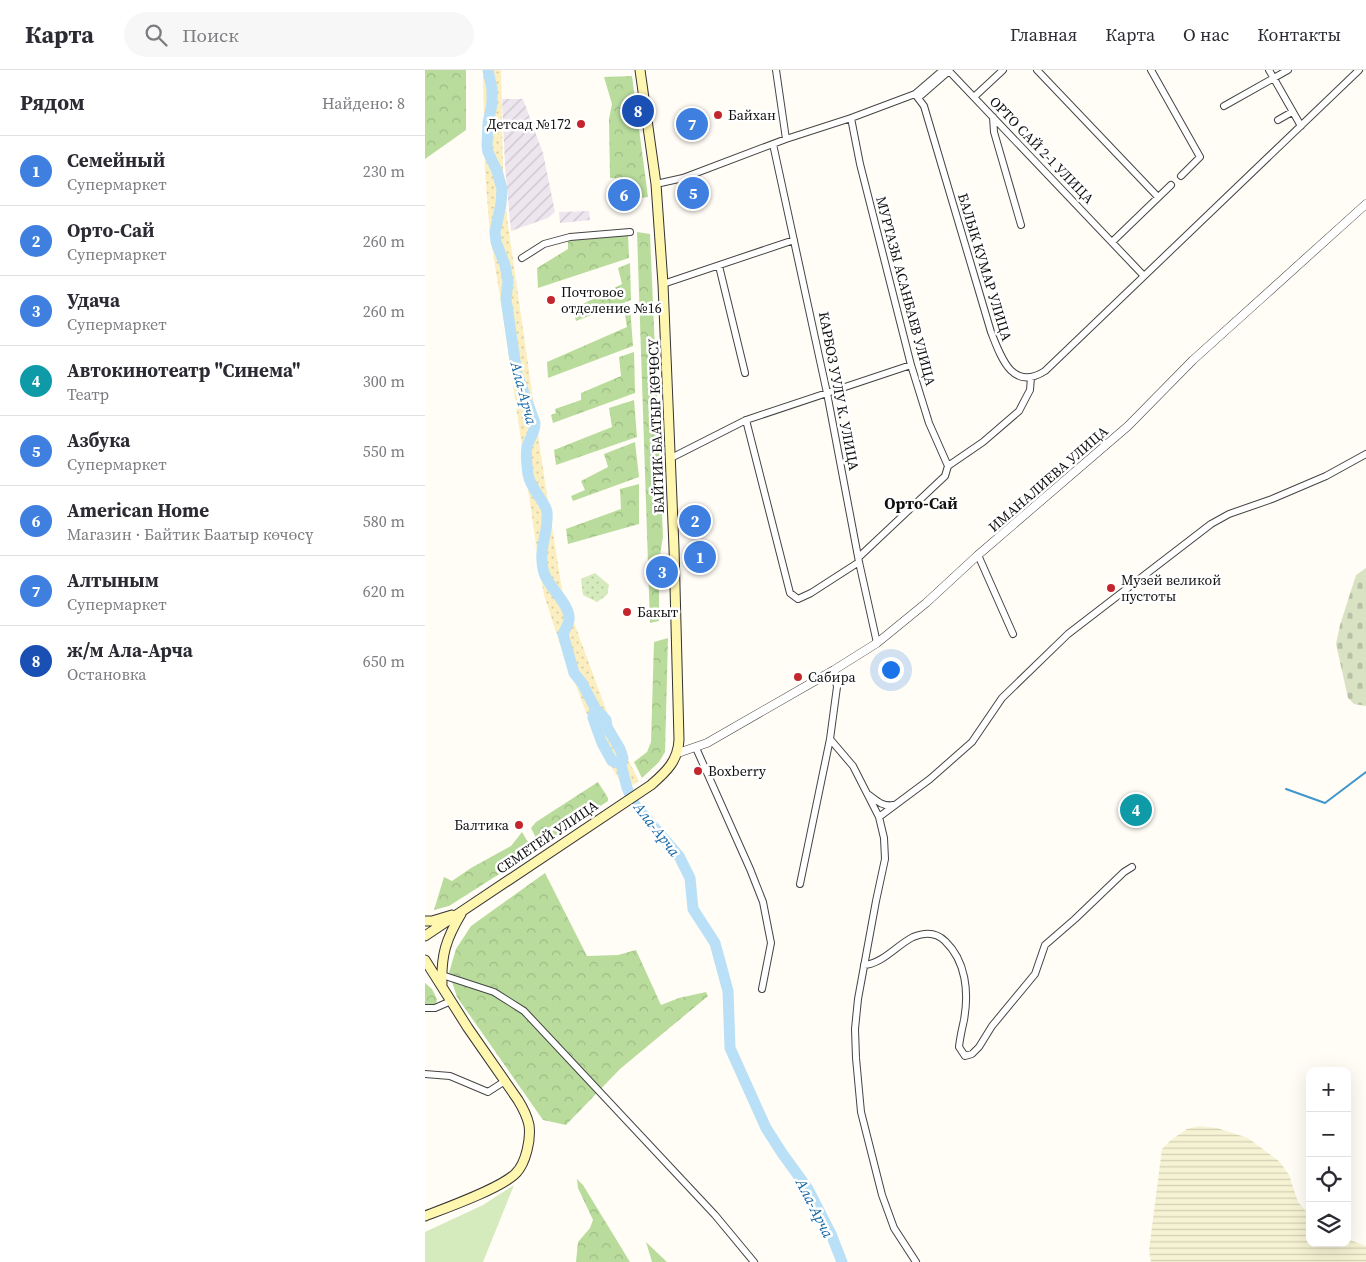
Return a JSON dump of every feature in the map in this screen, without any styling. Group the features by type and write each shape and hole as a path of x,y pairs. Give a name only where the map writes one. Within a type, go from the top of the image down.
{"main road":[{"name":"БАЙТИК БААТЫР КӨЧӨСҮ","path":"640,70 656,184 663,284 671,458 678,753"},
{"name":"СЕМЕТЕЙ УЛИЦА","path":"425,936 651,785 672,766 678,753"},
{"path":"425,921 432,921 462,912"},
{"path":"443,986 442,961 445,946 462,912"},
{"path":"425,960 518,1100 527,1118 529,1133 525,1155 518,1172 505,1181 425,1216"}],"street":[{"path":"776,70 786,139"},
{"path":"656,184 683,178 786,139 917,96 943,70"},
{"path":"975,98 1003,70"},
{"path":"1037,70 1158,197"},
{"path":"1151,70 1200,157 1181,176"},
{"path":"1269,70 1301,126"},
{"path":"1224,106 1288,70"},
{"path":"746,420 790,593 798,599 811,593 859,560 945,476 948,466 983,442 1019,411 1029,390 1031,377 1045,371 1359,70"},
{"name":"ОРТО САЙ 2-1 УЛИЦА","path":"917,96 948,71 1145,276"},
{"name":"БАЛЫК КУМАР УЛИЦА","path":"917,96 924,106 988,322 999,353 1011,371 1022,377 1031,377"},
{"path":"1278,120 1292,112"},
{"path":"993,117 994,132 1021,226"},
{"name":"МУРТАЗЫ АСАНБАЕВ УЛИЦА","path":"851,118 860,164 911,365 929,423 948,466"},
{"name":"КАРБОЗ УУЛУ К. УЛИЦА","path":"773,144 827,393 877,643"},
{"path":"1112,242 1171,184"},
{"name":"ИМАНАЛИЕВА УЛИЦА","path":"678,753 696,748 717,737 877,643 926,603 978,555 1129,426 1193,360 1366,204"},
{"path":"523,258 544,244 570,237 631,232"},
{"path":"663,284 794,240"},
{"path":"719,266 745,373"},
{"path":"671,458 746,420 911,365"},
{"path":"879,817 930,779 972,742 1002,698 1067,634 1211,524 1229,514 1272,499 1326,476 1366,454"},
{"path":"978,555 1013,634"},
{"path":"800,884 830,739 837,687 834,670"},
{"path":"830,739 853,766 879,817 884,838 885,859 858,999 855,1030 856,1058 861,1112 889,1219 916,1262"},
{"path":"696,748 763,902 771,943 762,989"},
{"path":"868,794 882,804 888,806 895,805"},
{"path":"864,966 875,964 901,944 924,933 942,938 957,954 964,970 966,1002 959,1047 965,1056 968,1056 979,1047 992,1026 1035,974 1045,945 1124,872 1132,867"},
{"path":"442,975 494,992 524,1011 715,1215 754,1262"},
{"path":"425,1008 435,1008 451,1001"},
{"path":"425,1074 450,1076 488,1092 505,1081"}],"shaded area":[{"path":"502,99 523,99 543,153 555,212 548,218 511,231 505,166"},
{"path":"589,211 590,220 560,223 559,212"},
{"path":"1199,1126 1217,1128 1248,1138 1280,1162 1289,1175 1298,1202 1306,1211 1306,1247 1351,1247 1351,1240 1366,1246 1366,1262 1151,1262 1149,1250 1162,1149 1187,1129"}],"green space":[{"path":"425,70 466,70 466,130 425,159"},
{"path":"632,76 648,197 638,198 632,179 610,178 609,119 612,104 604,77"},
{"path":"637,232 650,234 663,537 659,561 659,621 650,623"},
{"path":"628,235 629,258 538,288 537,268 568,249 568,241"},
{"path":"630,263 631,300 576,321 573,309 622,284 618,268"},
{"path":"630,307 633,346 548,378 547,362 627,327 624,309"},
{"path":"634,352 635,393 553,423 551,415 556,413 555,409 581,400 581,393 621,376 619,357"},
{"path":"634,400 637,437 556,465 554,450 612,427 609,408"},
{"path":"635,442 639,477 573,501 571,496 585,490 581,481 608,467 604,454"},
{"path":"639,484 639,524 568,544 566,529 621,509 620,489"},
{"path":"1366,568 1366,706 1354,704 1348,698 1336,644 1356,575"},
{"path":"595,573 609,585 607,595 597,602 583,595 581,579"},
{"path":"668,638 665,752 659,762 642,778 634,762 647,752 651,742 654,642"},
{"path":"598,782 608,801 540,846 531,828 536,822"},
{"path":"522,832 534,852 449,906 434,910 444,877 452,881 511,846"},
{"path":"545,873 587,956 618,955 636,950 661,1005 679,998 706,992 708,996 620,1069 566,1125 543,1120 457,997 449,973 456,949 471,926"},
{"path":"425,983 432,989 437,999 436,1004 425,1005"},
{"path":"577,1179 583,1185 630,1262 576,1262 578,1242 590,1228 593,1220 578,1188"},
{"path":"514,1185 483,1262 425,1262 425,1232 483,1205"},
{"path":"646,1242 667,1262 652,1262"}],"sand":[{"path":"483,70 501,70 503,171 507,218 562,590 615,734 639,781 625,790 597,741 559,641 544,595 490,235 485,171"}],"waterway":[{"name":"Ала-Арча","path":"488,70 492,89 492,104 488,123 487,146 502,189 495,232 496,242 505,265 508,282 506,299 517,374 535,423 526,454 529,480 547,512 542,549 544,573 550,585 567,608 569,622 563,634 574,673 582,683 595,708 593,718 602,743 612,761 621,764 627,788 635,805 679,856 690,878 693,909 715,943 728,991 730,1048 766,1128 808,1189 831,1234 842,1262"},
{"path":"595,708 606,720 607,727 620,749 623,758 621,764"},
{"path":"1286,789 1325,803 1366,772"}],"place":[{"name":"ж/м Ала-Арча","path":"638,111"},
{"name":"Байхан","path":"718,115"},
{"name":"Детсад №172","path":"581,124"},
{"name":"Алтыным","path":"692,124"},
{"name":"Азбука","path":"693,193"},
{"name":"American Home","path":"624,195"},
{"name":"Почтовое отделение №16","path":"551,300"},
{"name":"Орто-Сай","path":"695,521"},
{"name":"Семейный","path":"700,557"},
{"name":"Удача","path":"662,572"},
{"name":"Музей великой пустоты","path":"1111,588"},
{"name":"Бакыт","path":"627,612"},
{"name":"Сабира","path":"798,677"},
{"name":"Boxberry","path":"698,771"},
{"name":"Автокинотеатр \"Синема\"","path":"1136,810"},
{"name":"Балтика","path":"519,825"}],"district":[{"name":"Орто-Сай","path":"921,503"}]}
